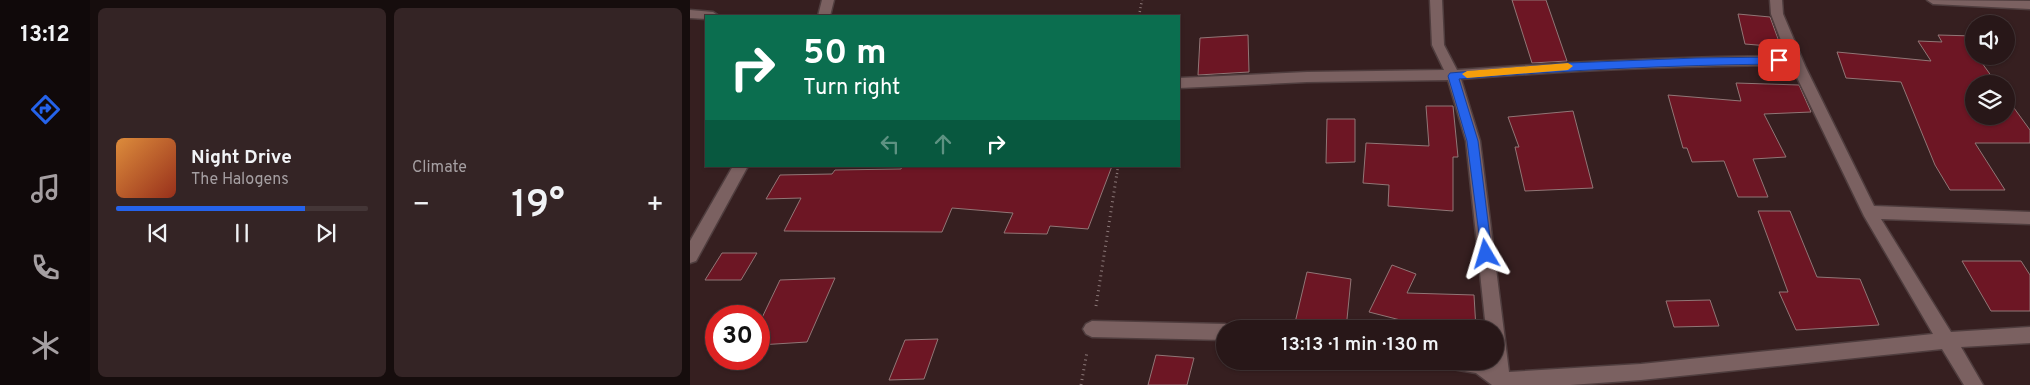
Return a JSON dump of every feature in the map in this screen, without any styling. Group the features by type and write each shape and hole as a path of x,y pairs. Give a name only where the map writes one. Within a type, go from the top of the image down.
{"street":[{"path":"824,15 828,0"},
{"path":"1436,0 1438,45 1454,76 1473,141 1494,320"},
{"path":"1776,0 1777,14 1796,60 1869,212 1974,385"},
{"path":"1933,0 2030,5"},
{"path":"690,14 705,15"},
{"path":"1180,83 1307,77 1454,76 1588,65 1796,60"},
{"path":"690,256 740,167"},
{"path":"1869,212 2030,218"},
{"path":"1092,329 1216,332"},
{"path":"1485,370 1501,383 1641,372 1948,340 2030,336"},
{"path":"1500,370 1501,383"}],"path":[{"path":"1140,15 1142,0"},
{"path":"1081,385 1092,329 1118,167"}],"building":[{"path":"1512,0 1546,0 1567,61 1532,63"},
{"path":"1738,14 1770,17 1781,47 1745,44"},
{"path":"1248,35 1249,72 1198,75 1200,38"},
{"path":"1938,35 1965,36 1965,65 1983,65 1991,75 1965,75 1965,125 2015,125 2015,109 2030,130 2030,143 1975,143 2005,190 1950,190 1935,165 1901,82 1846,78 1837,52 1931,61 1918,41 1942,42"},
{"path":"1736,83 1799,85 1811,112 1764,114 1786,157 1753,159 1768,197 1738,197 1724,161 1692,162 1687,148 1683,148 1668,95 1741,101"},
{"path":"1426,106 1453,106 1458,157 1453,157 1453,211 1388,206 1389,185 1363,183 1366,143 1429,146"},
{"path":"1573,111 1593,188 1525,191 1515,147 1519,147 1508,117"},
{"path":"1327,119 1355,119 1355,162 1326,163"},
{"path":"902,167 1112,167 1088,229 1050,226 1047,234 1004,233 1013,213 952,208 942,232 784,231 801,198 766,199 780,175 832,174 835,170 901,169"},
{"path":"1758,211 1790,211 1817,277 1860,279 1879,325 1796,330 1779,292 1788,292"},
{"path":"722,253 757,253 741,280 705,280"},
{"path":"1962,261 2021,261 2030,275 2030,311 1991,311"},
{"path":"1392,265 1416,274 1407,293 1474,295 1475,320 1400,320 1369,312"},
{"path":"1307,272 1351,279 1347,320 1296,320"},
{"path":"835,278 807,342 770,344 770,305 768,305 780,280"},
{"path":"1710,300 1719,326 1674,327 1666,301"},
{"path":"938,339 924,379 889,380 905,340"},
{"path":"1156,355 1194,358 1187,385 1148,385"}],"slow traffic":[{"path":"1467,74 1568,66"}],"route":[{"path":"1486,254 1473,141 1454,76 1569,66 1779,60"}]}
